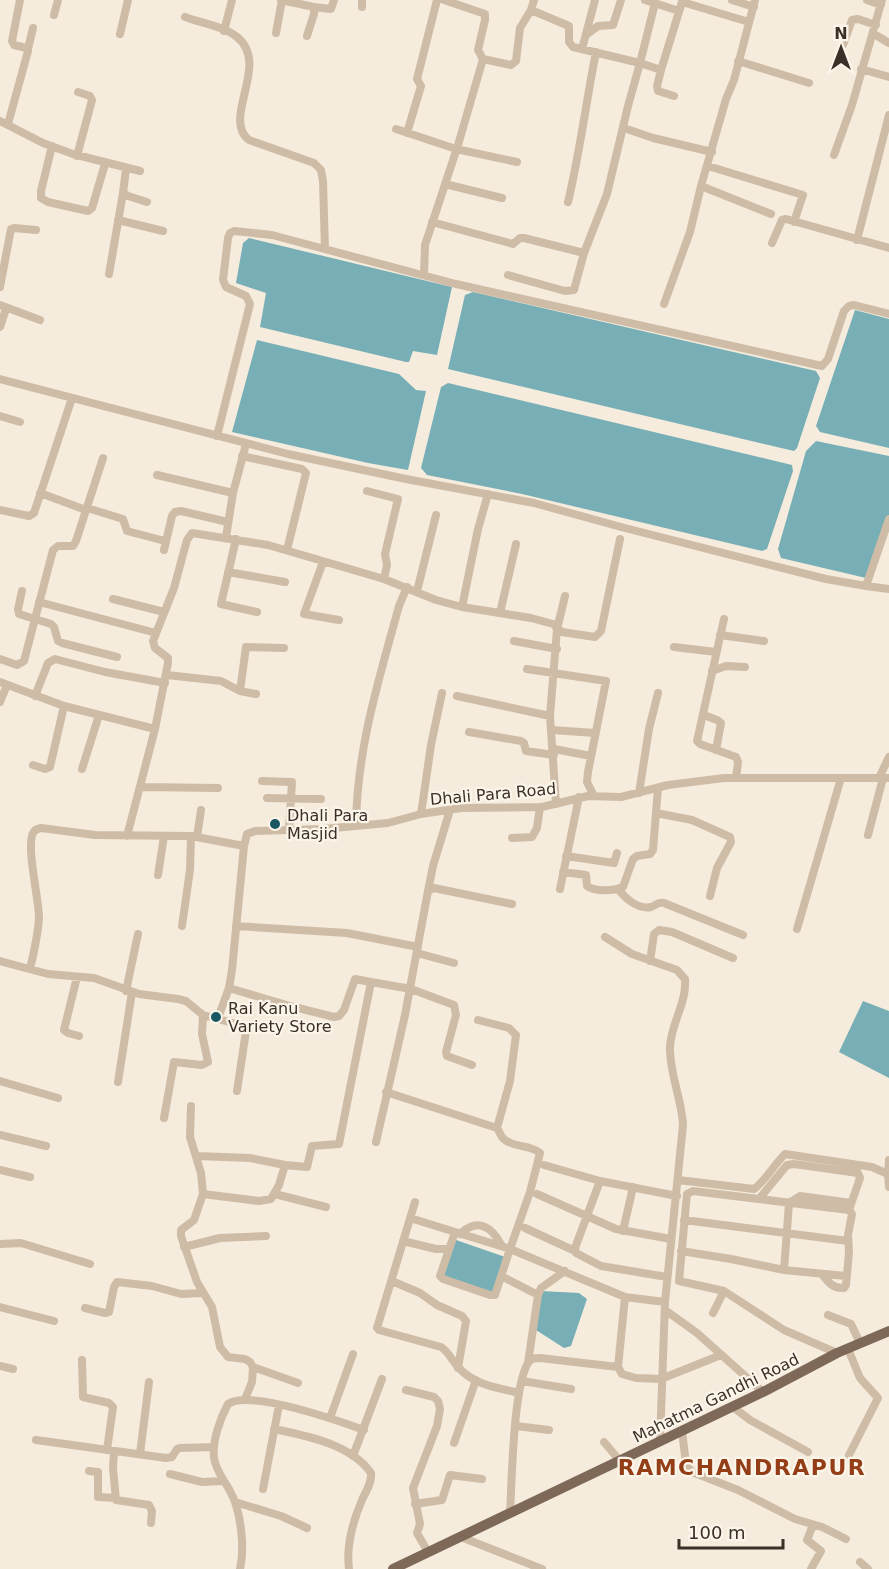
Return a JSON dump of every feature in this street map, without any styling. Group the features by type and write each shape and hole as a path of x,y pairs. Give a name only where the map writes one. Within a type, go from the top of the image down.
{"main road":[{"name":"Mahatma Gandhi Road","path":"393,1569 733,1407 842,1351 889,1331"}],"street":[{"path":"20,0 12,41 14,45 28,50"},
{"path":"54,15 58,0"},
{"path":"120,34 128,0"},
{"path":"224,31 232,0"},
{"path":"276,33 282,0 331,9 334,0"},
{"path":"406,133 421,86 417,79 437,0"},
{"path":"444,0 484,14 485,20 478,50 483,59 499,64 514,64 520,28 534,0"},
{"path":"582,49 595,0"},
{"path":"586,35 598,26 613,25 621,0"},
{"path":"645,0 679,11"},
{"path":"664,304 690,232 754,3 732,0"},
{"path":"834,155 852,105 882,2 867,0"},
{"path":"674,96 658,91 657,86 682,1 749,22"},
{"path":"508,275 573,292 584,253 607,194 655,3"},
{"path":"307,36 314,7"},
{"path":"531,10 569,26 569,46 661,70"},
{"path":"185,17 236,36 242,42 250,64 240,118 243,135 249,140 314,163 321,170 325,249"},
{"path":"843,45 852,20 858,19 889,43"},
{"path":"33,28 4,123 77,156 140,171"},
{"path":"568,202 580,150 596,52"},
{"path":"424,275 425,245 483,59"},
{"path":"738,61 809,82"},
{"path":"861,69 889,77"},
{"path":"77,156 92,100 90,96 78,92"},
{"path":"857,240 889,116"},
{"path":"624,128 653,138 712,152"},
{"path":"396,129 456,149 517,162"},
{"path":"52,146 41,191 41,198 48,202 84,210 92,208 105,164"},
{"path":"708,166 803,195 794,222"},
{"path":"109,274 126,169"},
{"path":"445,184 502,198"},
{"path":"701,186 771,214"},
{"path":"123,193 147,202"},
{"path":"772,243 782,220 786,219 889,247"},
{"path":"118,220 163,231"},
{"path":"432,222 513,244 520,238 524,238 584,253"},
{"path":"0,287 2,262 12,228 36,230"},
{"path":"217,436 250,304 246,296 226,286 223,280 230,234 234,231 243,230 558,308 822,366 828,359 844,311 849,306 854,305 889,314"},
{"path":"0,326 3,307 40,320"},
{"path":"0,379 246,444 406,479 534,503 826,579 889,589"},
{"path":"0,510 32,515 72,398"},
{"path":"0,416 20,422"},
{"path":"226,537 233,493 246,444"},
{"path":"242,456 302,469 306,472 287,550"},
{"path":"0,659 17,664 24,662 53,550 58,546 73,546 103,458"},
{"path":"157,475 233,493"},
{"path":"367,491 398,499 385,554 387,565 384,579"},
{"path":"40,493 123,519 127,531 165,541"},
{"path":"462,607 478,528 488,494"},
{"path":"164,550 171,516 175,512 181,511 228,522"},
{"path":"417,591 436,515"},
{"path":"866,586 889,519"},
{"path":"127,836 166,679 168,658 153,645 174,588 189,536 192,533 268,545 406,586 436,600 462,607 549,622 557,629 591,637 598,635 600,631 620,539"},
{"path":"236,539 221,604 256,612"},
{"path":"501,613 516,544"},
{"path":"323,562 304,614 339,620"},
{"path":"228,572 285,582"},
{"path":"356,825 358,776 365,736 406,586"},
{"path":"22,591 18,613 54,627 56,638 62,643 117,657"},
{"path":"556,804 550,716 557,629 565,596"},
{"path":"113,599 164,612"},
{"path":"39,602 156,633"},
{"path":"724,619 698,743 737,759 736,778"},
{"path":"720,635 764,641"},
{"path":"514,641 557,649"},
{"path":"240,691 246,647 284,648"},
{"path":"674,647 716,652"},
{"path":"35,696 48,663 55,659 114,674 221,681 240,691 256,694"},
{"path":"712,671 726,666 745,667"},
{"path":"527,669 606,681 588,782 594,796"},
{"path":"0,702 3,683 64,706 155,729"},
{"path":"421,814 430,745 442,693"},
{"path":"639,793 649,729 658,693"},
{"path":"457,696 550,716"},
{"path":"33,765 45,769 50,767 64,706"},
{"path":"82,769 99,714"},
{"path":"704,715 721,723 716,750"},
{"path":"552,730 595,733"},
{"path":"469,732 524,742 526,751 591,756"},
{"path":"868,835 889,757"},
{"path":"797,929 841,778"},
{"name":"Dhali Para Road","path":"244,846 245,838 250,832 388,823 421,814 450,810 540,807 579,797 621,797 702,780 884,778"},
{"path":"261,781 290,781 292,785 289,829"},
{"path":"140,787 219,788"},
{"path":"563,872 584,874 587,886 591,889 618,889 625,884 635,857 652,853 658,788"},
{"path":"560,889 577,816 579,797"},
{"path":"267,798 321,799"},
{"path":"512,838 532,837 537,828 540,807"},
{"path":"182,926 194,837 201,810"},
{"path":"376,1142 411,989 433,866 450,810"},
{"path":"656,813 692,820 730,837 730,846 717,868 711,896"},
{"path":"30,969 38,933 39,914 33,868 32,835 35,830 56,828 95,836 194,837 244,846 229,988 218,1018"},
{"path":"159,875 164,836"},
{"path":"566,856 612,863 615,862 617,853"},
{"path":"428,891 434,888 512,904"},
{"path":"618,889 627,899 639,905 649,907 657,903 664,903 743,935"},
{"path":"236,926 347,933 417,950 454,963"},
{"path":"650,961 654,934 659,930 672,932 733,958"},
{"path":"118,1082 138,934"},
{"path":"605,937 623,950 677,970 685,979 686,993 670,1048 682,1108 683,1125 667,1277 660,1442"},
{"path":"0,963 48,974 94,978 129,991 186,1001 203,1015 240,1025 246,1031 237,1091"},
{"path":"77,976 64,1027 66,1032 80,1036"},
{"path":"229,988 334,1017 339,1016 344,1010 355,979 411,989 454,1005 456,1015 446,1052 447,1056 472,1065"},
{"path":"196,1156 250,1158 307,1167 312,1146 339,1144 371,982"},
{"path":"164,1118 174,1062 202,1065 208,1062 202,1034 203,1015"},
{"path":"478,1020 509,1028 516,1035 510,1081 497,1128"},
{"path":"0,1081 58,1098"},
{"path":"386,1092 497,1128 502,1137 510,1142 540,1153 530,1192 496,1293 493,1295 443,1279 439,1274 458,1233 473,1226 485,1227 493,1232 502,1246"},
{"path":"191,1106 190,1137 203,1184 203,1194 194,1220 181,1230 184,1247 202,1293 212,1307 220,1347 224,1354 250,1362 253,1367 252,1382 245,1399"},
{"path":"0,1135 46,1146"},
{"path":"678,1180 754,1189 764,1181 785,1155 872,1167 888,1174"},
{"path":"889,1160 889,1187"},
{"path":"759,1199 784,1168 791,1164 858,1173 860,1178 850,1206 852,1214 846,1285 841,1288 828,1282 822,1274"},
{"path":"203,1194 259,1201 272,1199 285,1165"},
{"path":"544,1165 600,1181 677,1196"},
{"path":"0,1170 30,1177"},
{"path":"575,1251 600,1181"},
{"path":"623,1231 633,1187"},
{"path":"849,1455 878,1398 860,1378 842,1351 784,1330 723,1291 679,1281 686,1197 691,1191 789,1203 850,1206"},
{"path":"275,1194 326,1207"},
{"path":"537,1194 623,1231 671,1239"},
{"path":"415,1202 377,1324 379,1330 441,1347 448,1352 458,1368 476,1380 519,1392"},
{"path":"784,1270 789,1203"},
{"path":"410,1218 502,1246 625,1297 665,1306 763,1392"},
{"path":"684,1220 848,1241"},
{"path":"525,1228 601,1266 667,1277"},
{"path":"184,1247 220,1238 266,1236"},
{"path":"403,1240 436,1249 449,1249"},
{"path":"0,1244 21,1243 90,1264"},
{"path":"681,1251 731,1258 784,1270 846,1276"},
{"path":"510,1513 519,1392 528,1363 538,1295 541,1288 565,1271"},
{"path":"502,1277 538,1295"},
{"path":"392,1281 420,1293 437,1305 462,1316 466,1321 458,1368"},
{"path":"85,1308 109,1312 117,1282 152,1286 181,1294 202,1293"},
{"path":"713,1314 723,1291"},
{"path":"625,1297 618,1368 622,1374 636,1378 661,1379 721,1355"},
{"path":"0,1307 54,1321"},
{"path":"828,1315 842,1318 851,1324 860,1343"},
{"path":"330,1418 353,1354"},
{"path":"528,1363 532,1359 540,1358 618,1368"},
{"path":"82,1360 83,1397 108,1403 113,1407 111,1450 115,1498 118,1502 149,1505 152,1511 152,1523"},
{"path":"0,1366 13,1369"},
{"path":"253,1367 298,1383"},
{"path":"353,1456 382,1379"},
{"path":"454,1443 476,1380"},
{"path":"140,1454 149,1382"},
{"path":"522,1382 572,1389"},
{"path":"406,1390 434,1397 440,1409 437,1426 412,1491 420,1524 417,1533 428,1552"},
{"path":"240,1569 243,1547 235,1502 214,1459 214,1447 228,1404 233,1400 245,1399 279,1405 330,1418 364,1430"},
{"path":"263,1489 279,1405"},
{"path":"733,1407 750,1420 808,1452"},
{"path":"516,1426 549,1430"},
{"path":"274,1429 308,1437 337,1448 353,1456 369,1470 372,1478 355,1519 351,1537 349,1569"},
{"path":"682,1431 686,1464 692,1472 738,1490 795,1519 813,1524 846,1539"},
{"path":"36,1440 169,1458 180,1448 214,1447"},
{"path":"604,1442 620,1461"},
{"path":"89,1471 98,1472 98,1497 115,1498"},
{"path":"170,1474 202,1482 223,1481"},
{"path":"415,1504 442,1500 450,1474 482,1479"},
{"path":"235,1502 294,1521 307,1528"},
{"path":"811,1569 821,1551 807,1540 813,1524"},
{"path":"461,1537 542,1569"},
{"path":"860,1562 868,1569"}],"water":[{"path":"249,238 452,287 437,355 413,351 409,362 406,362 260,327 266,293 236,283 243,243"},
{"path":"473,292 816,371 820,378 797,448 794,451 448,369 465,295"},
{"path":"855,310 889,319 889,448 820,432 816,426"},
{"path":"257,340 399,374 416,390 426,391 408,470 232,432"},
{"path":"448,383 792,465 793,471 767,549 762,551 522,494 427,475 421,468 441,387"},
{"path":"816,441 889,456 889,522 866,578 781,558 778,549 806,451"},
{"path":"863,1001 889,1011 889,1078 839,1052"},
{"path":"456,1240 508,1258 496,1294 448,1278 441,1272"},
{"path":"541,1291 579,1293 587,1299 571,1346 564,1348 536,1330"}],"place":[{"name":"Dhali Para Masjid","path":"275,824"},
{"name":"Rai Kanu Variety Store","path":"216,1017"}],"district":[{"name":"RAMCHANDRAPUR","path":"742,1467"}]}
